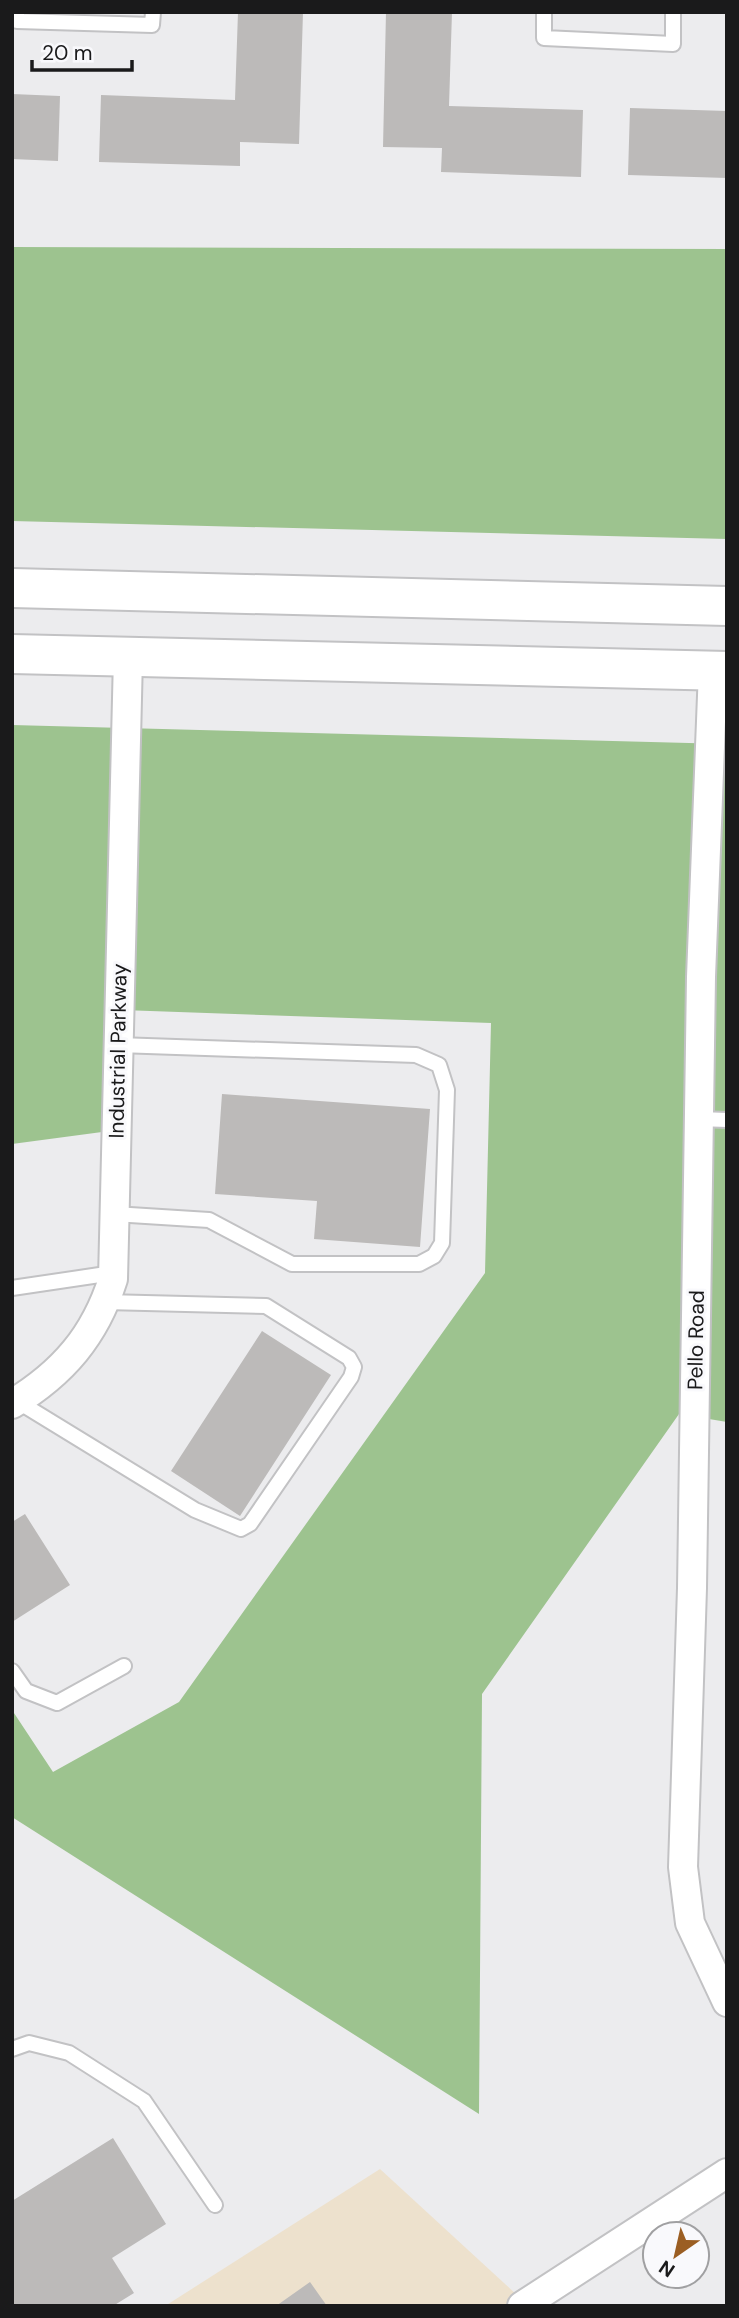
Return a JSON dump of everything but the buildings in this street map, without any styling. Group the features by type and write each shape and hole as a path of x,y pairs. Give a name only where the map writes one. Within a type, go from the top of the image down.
{"highway":[{"path":"12,588 727,606"},
{"path":"12,653 720,671"}],"street":[{"name":"Industrial Parkway","path":"15,1403 43,1385 70,1359 102,1313 113,1273 128,657"},
{"name":"Pello Road","path":"720,671 713,1119 692,1588 683,1867 690,1923 727,2002"},
{"path":"522,2306 727,2173"}],"lane":[{"path":"18,12 17,21 152,25 153,12"},
{"path":"544,12 544,38 673,44 673,12"},
{"path":"114,1214 209,1220 292,1264 419,1264 434,1256 442,1243 447,1090 439,1065 416,1055 118,1045"},
{"path":"12,1287 113,1273"},
{"path":"15,1403 195,1510 241,1529 250,1524 351,1377 354,1367 349,1358 266,1306 105,1302"},
{"path":"12,1671 26,1691 57,1703 124,1666"},
{"path":"12,2049 29,2043 69,2053 144,2101 215,2205"}],"shaded area":[{"path":"380,2169 529,2306 165,2306"}],"green space":[{"path":"12,247 727,249 727,539 12,521"},
{"path":"12,725 727,744 727,1422 679,1414 482,1694 479,2114 12,1817 12,1710 53,1772 179,1702 485,1273 491,1023 122,1010 117,1130 12,1144"}]}
